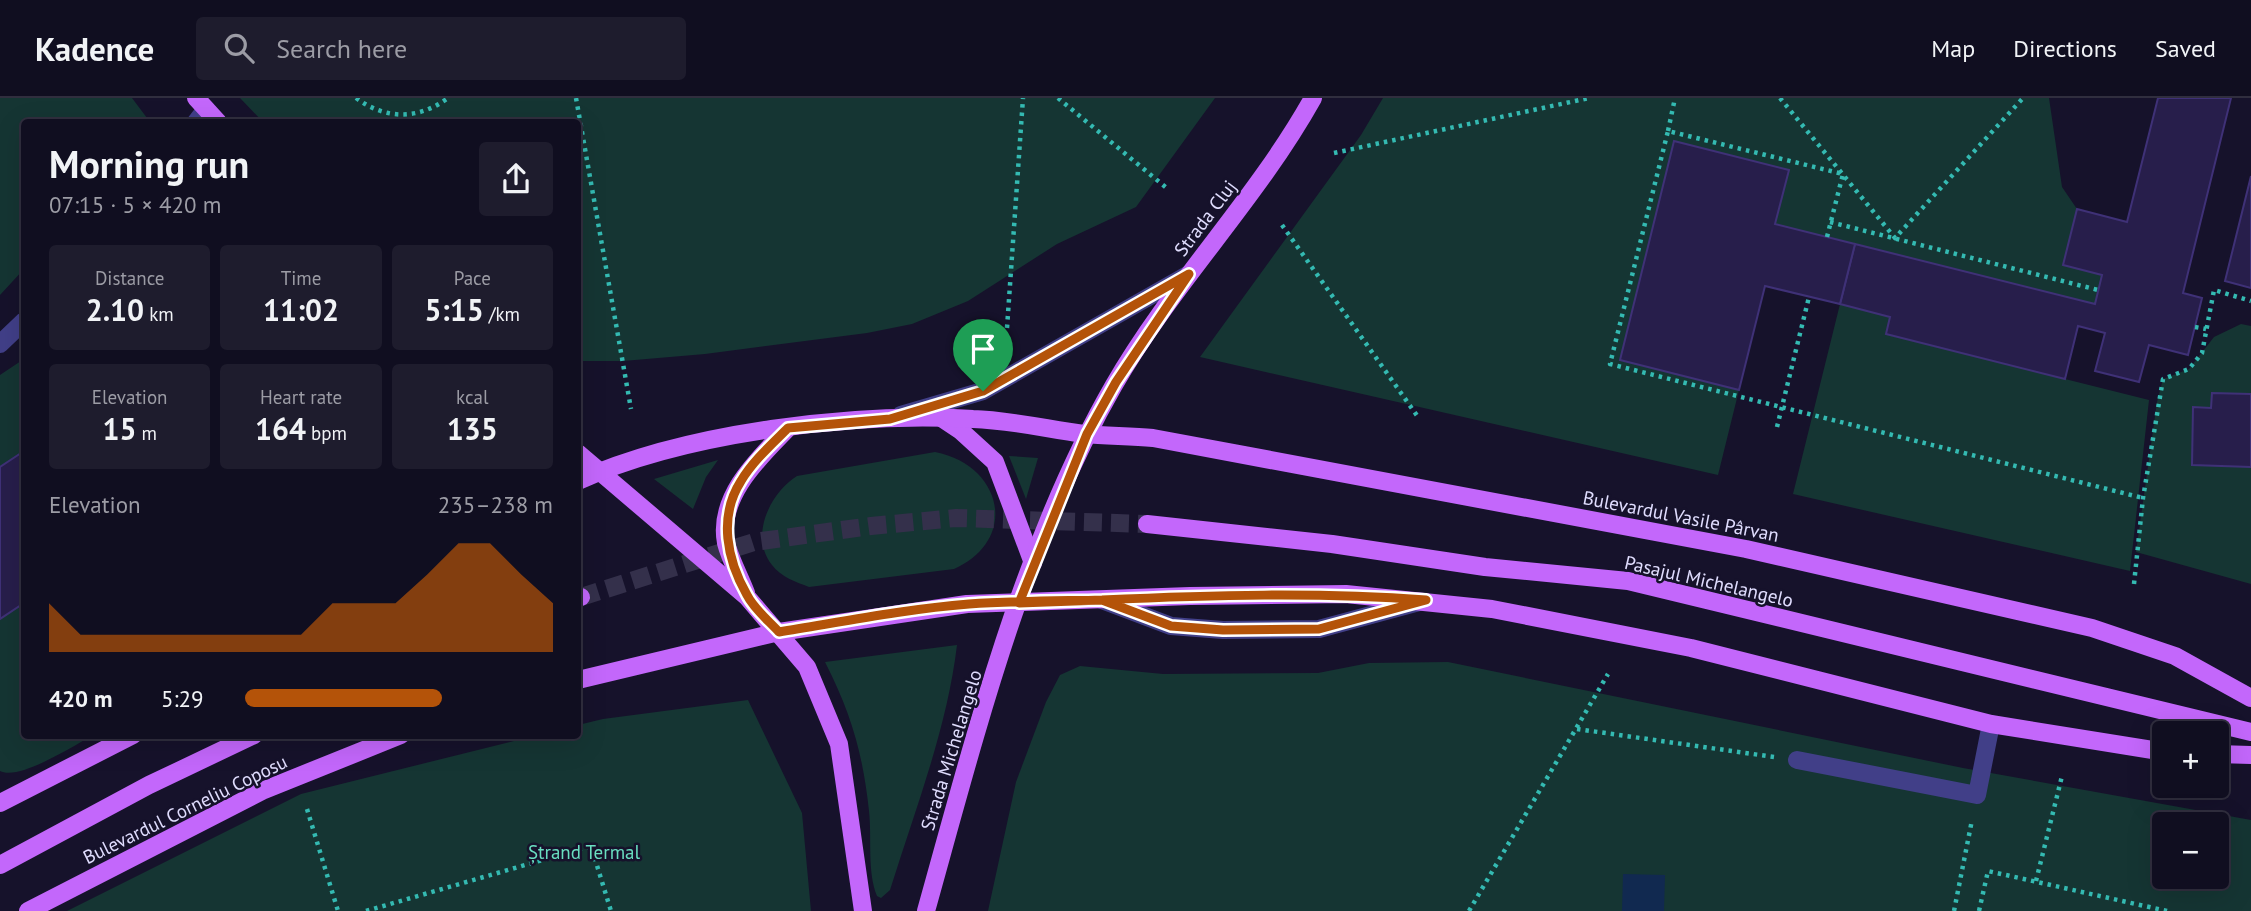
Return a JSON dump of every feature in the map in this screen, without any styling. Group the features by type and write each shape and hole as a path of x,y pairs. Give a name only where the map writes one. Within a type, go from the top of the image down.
{"main road":[{"name":"Strada Cluj","path":"1033,563 1087,434 1116,382 1189,274 1259,181 1313,98"},
{"path":"940,417 961,431 995,462 1033,563"},
{"name":"Bulevardul Vasile Pârvan","path":"600,471 651,452 788,428 890,419 977,419 1087,434 1157,438 1773,555 2092,628 2175,656 2251,698"},
{"path":"747,597 726,541 732,501 740,481 788,428"},
{"path":"581,455 747,597 807,667 839,744 863,911"},
{"path":"581,480 600,471"},
{"name":"Pasajul Michelangelo","path":"1147,524 1332,544 1485,567 1628,581 2251,732"},
{"name":"Strada Michelangelo","path":"926,911 1033,563"},
{"path":"581,679 779,632 967,604 1346,594 1426,600 1492,609 1690,648 1991,724 2152,750"},
{"path":"0,803 125,739"},
{"path":"0,865 149,785 246,739"},
{"name":"Bulevardul Corneliu Coposu","path":"28,911 262,792 391,739"},
{"path":"2229,754 2251,755"}],"street":[{"path":"890,419 983,391 1189,274"},
{"path":"0,344 21,324"},
{"path":"1102,600 1171,626 1223,630 1319,629 1426,600"},
{"path":"1797,760 1977,795 1991,724"}],"path":[{"path":"356,98 373,110 402,117 431,110 448,98"},
{"path":"576,98 580,119"},
{"path":"1007,328 1023,98"},
{"path":"1058,98 1169,190"},
{"path":"1334,153 1589,98"},
{"path":"1675,98 1610,364 2143,498"},
{"path":"1780,98 1895,238"},
{"path":"1895,238 2023,98"},
{"path":"581,126 631,408"},
{"path":"1668,131 1843,174"},
{"path":"1827,237 1843,174"},
{"path":"1830,222 2098,290"},
{"path":"1282,225 1418,417"},
{"path":"2134,584 2143,498 2163,379 2189,369 2202,353 2214,290 2251,301"},
{"path":"1777,427 1809,297"},
{"path":"2195,327 2206,329"},
{"path":"1469,911 1608,674"},
{"path":"1577,729 1797,760"},
{"path":"2036,881 2062,776"},
{"path":"1954,911 1977,795"},
{"path":"307,808 338,911"},
{"path":"366,911 591,846 611,911"},
{"path":"1979,911 1988,871 2167,911"}],"green space":[{"path":"0,98 132,98 148,119 21,119 21,272 0,295"},
{"path":"240,98 1215,98 1136,207 1057,244 968,301 912,324 867,333 705,354 623,361 581,361 581,119 260,119"},
{"path":"1383,98 2049,98 2062,187 2077,209 2063,265 2102,275 2095,304 1775,224 1789,170 1674,141 1620,360 1739,390 1718,475 1200,357 1361,135"},
{"path":"1840,304 1890,317 1886,334 2149,400 2130,571 1793,494"},
{"path":"2241,324 2251,326 2251,584 2136,552 2157,402 2163,379 2189,369 2214,337"},
{"path":"21,361 21,739 87,739 33,767 9,773 0,771 0,375"},
{"path":"935,452 958,460 976,472 988,487 994,504 995,522 988,540 975,556 954,569 809,587 784,576 772,565 765,554 762,541 766,516 778,493 797,476"},
{"path":"1009,456 1038,458 1026,499"},
{"path":"718,460 706,477 693,509 654,479"},
{"path":"957,645 946,707 929,769 890,890 881,898 877,896 872,876 869,811 859,752 849,717 825,662"},
{"path":"1448,662 1963,768 2207,812 2152,812 2152,889 2229,889 2229,816 2251,820 2251,911 988,911 1016,782 1046,702 1060,675 1080,666 1163,674 1318,673 1369,663"},
{"name":"Ștrand Termal","path":"748,700 802,813 811,911 67,911 301,794 522,739 581,739 581,724"}],"water":[{"path":"1623,874 1665,875 1664,911 1622,911"}],"building":[{"path":"2158,98 2231,98 2183,293 2202,298 2188,355 2149,345 2139,382 2095,371 2105,333 2078,326 2065,379 1886,334 1890,317 1840,304 1855,244 2095,304 2102,275 2063,265 2077,209 2127,222"},
{"path":"1674,141 1789,170 1775,224 1855,244 1840,304 1765,286 1739,390 1620,360"},
{"path":"2251,176 2251,288 2225,281"},
{"path":"2212,393 2251,394 2251,467 2192,465 2193,407 2211,408"},
{"path":"21,453 21,605 0,619 0,467"}],"tunnel":[{"path":"581,597 754,542 871,526 956,518 1147,524"}],"route":[{"path":"983,391 890,419 788,428 762,455 740,481 732,501 726,541 747,597 779,632 967,604 1019,603 1190,596 1346,594 1426,600 1319,629 1223,630 1171,626 1102,600 1019,603 1087,434 1116,382 1189,274 1041,361 983,391"}]}
